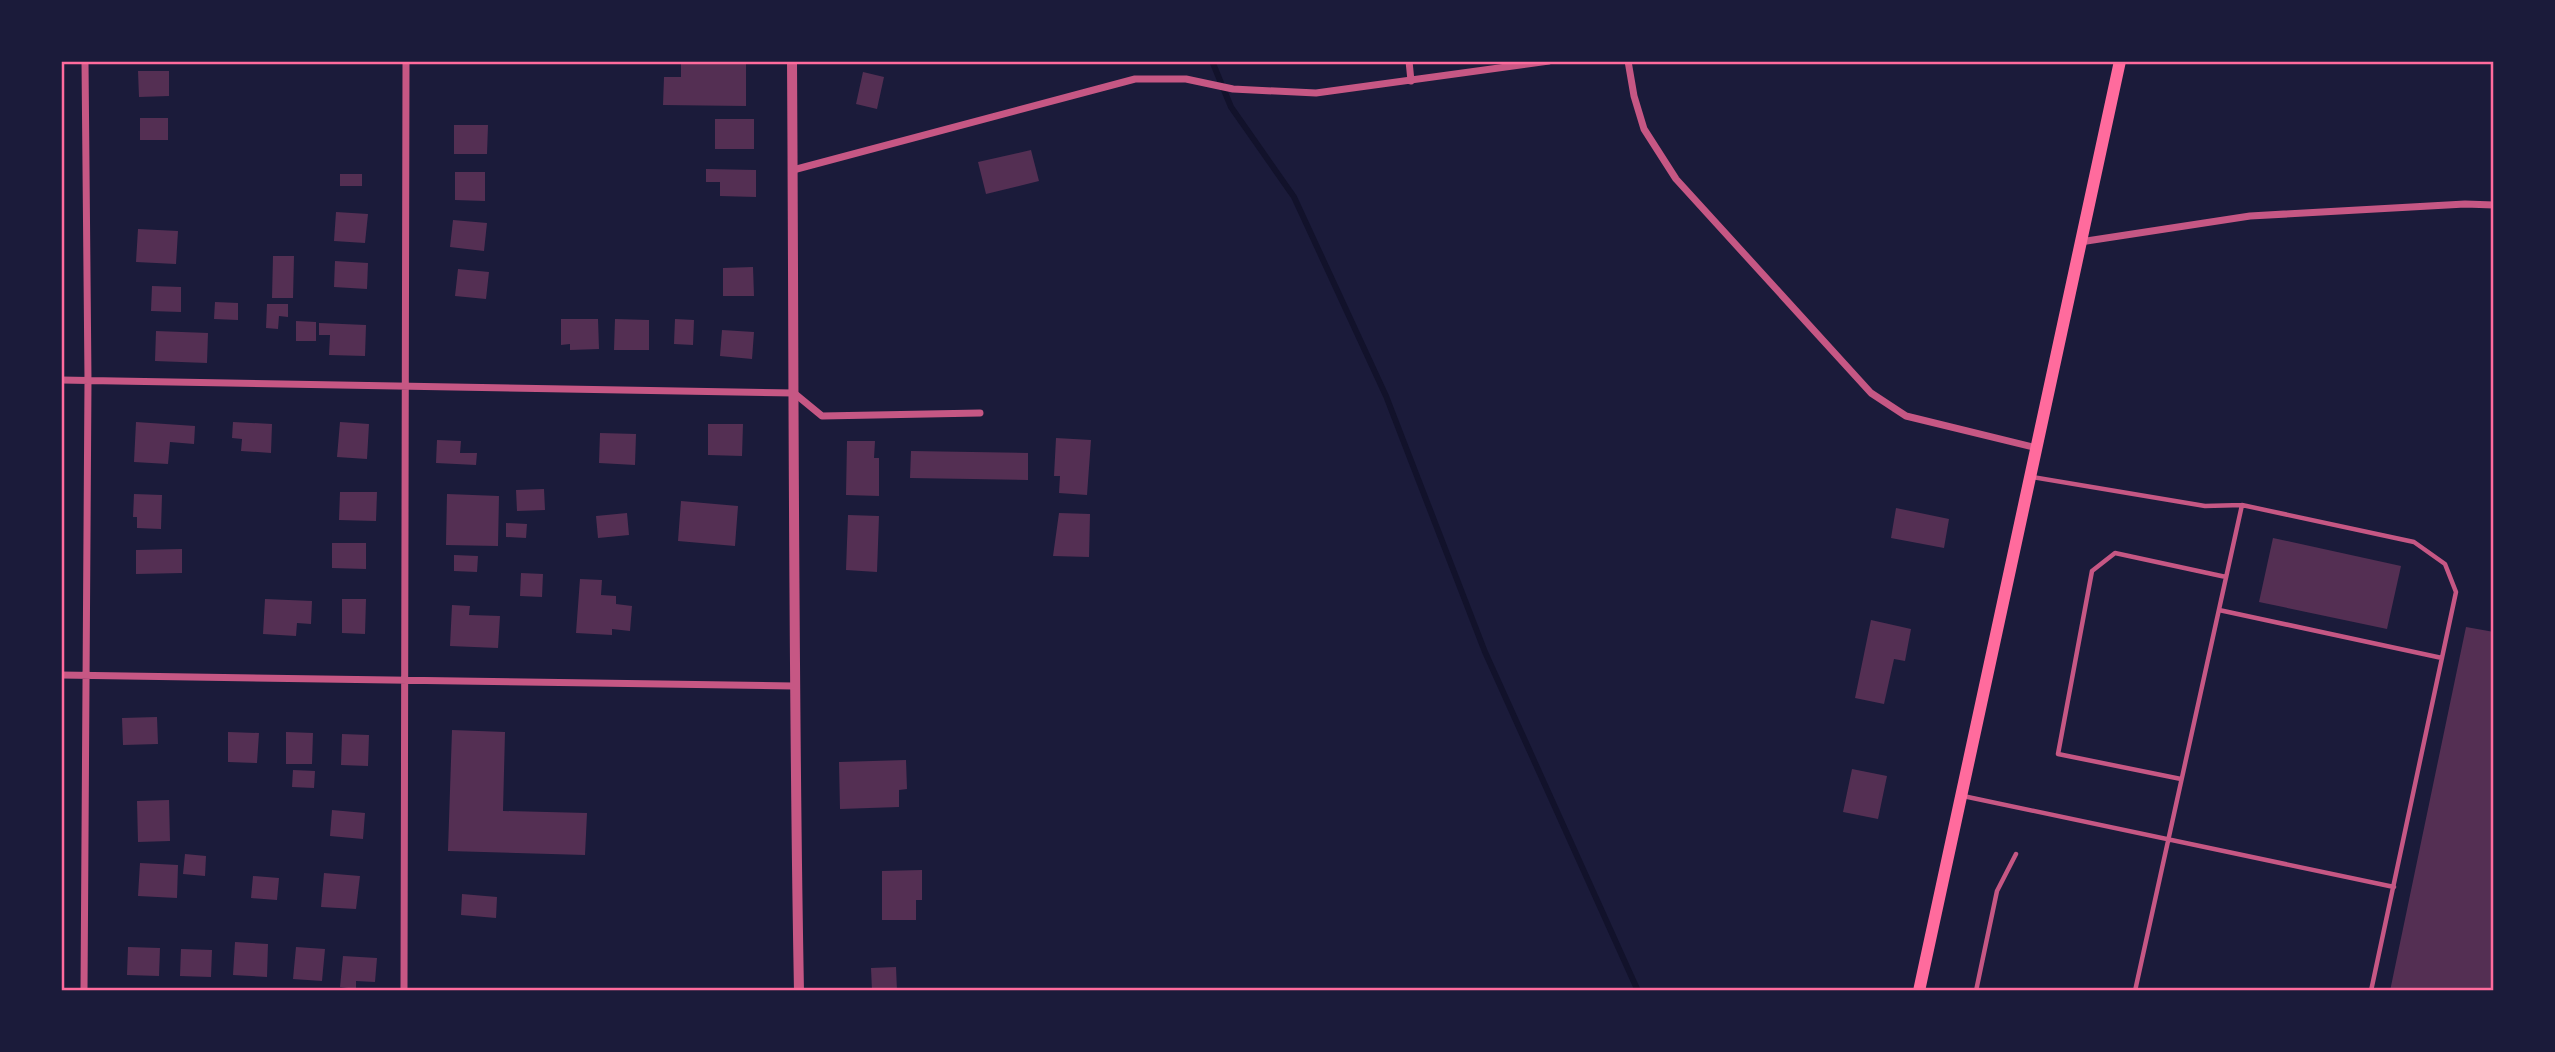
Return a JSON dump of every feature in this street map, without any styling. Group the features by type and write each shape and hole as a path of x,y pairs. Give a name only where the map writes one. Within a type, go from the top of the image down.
{"main road":[{"path":"1919,991 2120,61"}],"street":[{"path":"84,991 88,380 85,61"},
{"path":"404,991 406,61"},
{"path":"792,61 793,686 799,991"},
{"path":"1409,61 1411,81"},
{"path":"793,170 1135,79 1186,79 1233,89 1316,93 1549,61"},
{"path":"1628,61 1634,96 1644,129 1676,179 1871,393 1906,416 2037,448"},
{"path":"2080,242 2250,216 2465,204 2494,205"},
{"path":"61,380 794,393 822,416 981,413"},
{"path":"61,675 793,686"}],"lane":[{"path":"2030,477 2205,506 2242,505 2414,542 2445,564 2456,592 2371,991"},
{"path":"2135,991 2242,505"},
{"path":"2181,779 2058,754 2092,571 2115,552 2226,577"},
{"path":"2219,610 2442,658"},
{"path":"1961,796 2393,887"},
{"path":"1976,991 1997,891 2017,854"}],"building":[{"path":"681,62 746,62 746,106 663,105 664,77 681,77"},
{"path":"138,71 169,71 169,96 139,97"},
{"path":"863,72 884,77 877,109 856,104"},
{"path":"140,118 168,118 168,140 140,140"},
{"path":"715,119 754,119 754,149 715,149"},
{"path":"454,125 488,125 487,154 454,154"},
{"path":"1031,150 1039,181 986,194 978,162"},
{"path":"706,169 756,170 756,197 720,196 720,182 706,182"},
{"path":"455,172 485,172 485,201 455,200"},
{"path":"340,174 362,174 362,186 340,186"},
{"path":"336,212 368,214 365,243 334,241"},
{"path":"453,220 487,223 484,251 450,247"},
{"path":"138,229 178,231 176,264 136,262"},
{"path":"273,256 294,256 293,298 272,298"},
{"path":"335,261 368,263 367,289 334,287"},
{"path":"753,267 754,296 723,296 723,268"},
{"path":"458,269 489,272 486,299 455,296"},
{"path":"152,286 181,287 181,312 151,311"},
{"path":"215,302 238,303 238,320 214,319"},
{"path":"267,304 288,304 288,317 279,316 278,329 266,328"},
{"path":"561,319 598,319 599,349 570,350 570,344 561,345"},
{"path":"615,319 649,320 649,350 614,350"},
{"path":"675,319 694,320 693,345 674,344"},
{"path":"296,321 316,322 316,341 296,341"},
{"path":"319,323 366,325 365,356 329,355 330,335 319,335"},
{"path":"722,330 754,332 752,359 720,356"},
{"path":"156,331 208,333 207,363 155,361"},
{"path":"136,422 195,426 194,444 170,442 168,464 134,462"},
{"path":"233,422 272,424 271,453 241,451 242,439 232,438"},
{"path":"340,422 369,424 367,459 337,457"},
{"path":"708,424 743,424 742,456 708,455"},
{"path":"600,433 636,434 635,465 599,463"},
{"path":"1056,438 1091,440 1087,495 1059,493 1060,476 1054,476"},
{"path":"437,440 461,441 460,453 477,453 476,465 436,463"},
{"path":"847,441 875,441 874,458 879,458 879,496 846,495"},
{"path":"911,451 1028,453 1028,480 910,478"},
{"path":"544,489 545,510 517,511 516,490"},
{"path":"340,492 377,492 376,521 339,520"},
{"path":"134,494 162,495 161,529 137,528 137,517 133,517"},
{"path":"447,494 499,496 498,546 446,545"},
{"path":"681,501 738,506 735,546 678,541"},
{"path":"1896,508 1949,519 1944,548 1891,538"},
{"path":"627,513 629,535 598,538 596,516"},
{"path":"1059,513 1090,514 1089,557 1053,556"},
{"path":"848,515 879,516 877,572 846,570"},
{"path":"506,523 527,524 526,538 506,537"},
{"path":"2273,538 2401,566 2387,629 2259,602"},
{"path":"332,543 366,543 366,569 332,568"},
{"path":"182,549 182,573 136,574 136,550"},
{"path":"454,555 478,556 477,572 454,571"},
{"path":"521,573 543,574 542,597 520,596"},
{"path":"580,579 602,580 601,595 616,596 616,604 632,606 630,631 612,629 612,635 576,633"},
{"path":"265,599 312,601 311,624 297,623 296,636 263,634"},
{"path":"342,599 366,599 365,634 342,633"},
{"path":"452,605 470,606 469,615 500,616 498,648 450,646"},
{"path":"1871,620 1911,629 1905,661 1894,659 1884,704 1855,698"},
{"path":"2466,627 2494,632 2494,991 2390,991"},
{"path":"157,717 158,744 123,745 122,718"},
{"path":"452,730 505,732 503,811 587,813 585,855 448,851"},
{"path":"228,732 259,733 257,763 228,762"},
{"path":"286,732 313,733 312,764 286,764"},
{"path":"342,734 369,735 368,766 341,765"},
{"path":"906,760 907,789 899,790 899,807 840,809 839,762"},
{"path":"1852,769 1887,776 1878,819 1843,812"},
{"path":"293,770 315,771 314,788 292,787"},
{"path":"169,800 170,841 138,842 137,801"},
{"path":"332,810 365,813 363,839 330,836"},
{"path":"185,854 206,856 205,876 183,874"},
{"path":"140,863 178,865 177,898 138,896"},
{"path":"922,870 922,900 916,900 916,920 882,920 882,871"},
{"path":"324,873 360,876 356,909 321,907"},
{"path":"253,876 279,878 277,900 251,898"},
{"path":"462,894 497,897 496,918 461,915"},
{"path":"235,942 268,944 267,977 233,975"},
{"path":"128,947 160,948 159,976 127,975"},
{"path":"296,947 325,949 322,981 293,979"},
{"path":"181,949 212,950 211,977 180,976"},
{"path":"343,956 377,958 375,982 356,981 356,989 340,987"},
{"path":"896,967 897,991 872,991 871,968"}],"waterway":[{"path":"1212,61 1231,107 1294,197 1386,396 1485,652 1638,991"}]}
